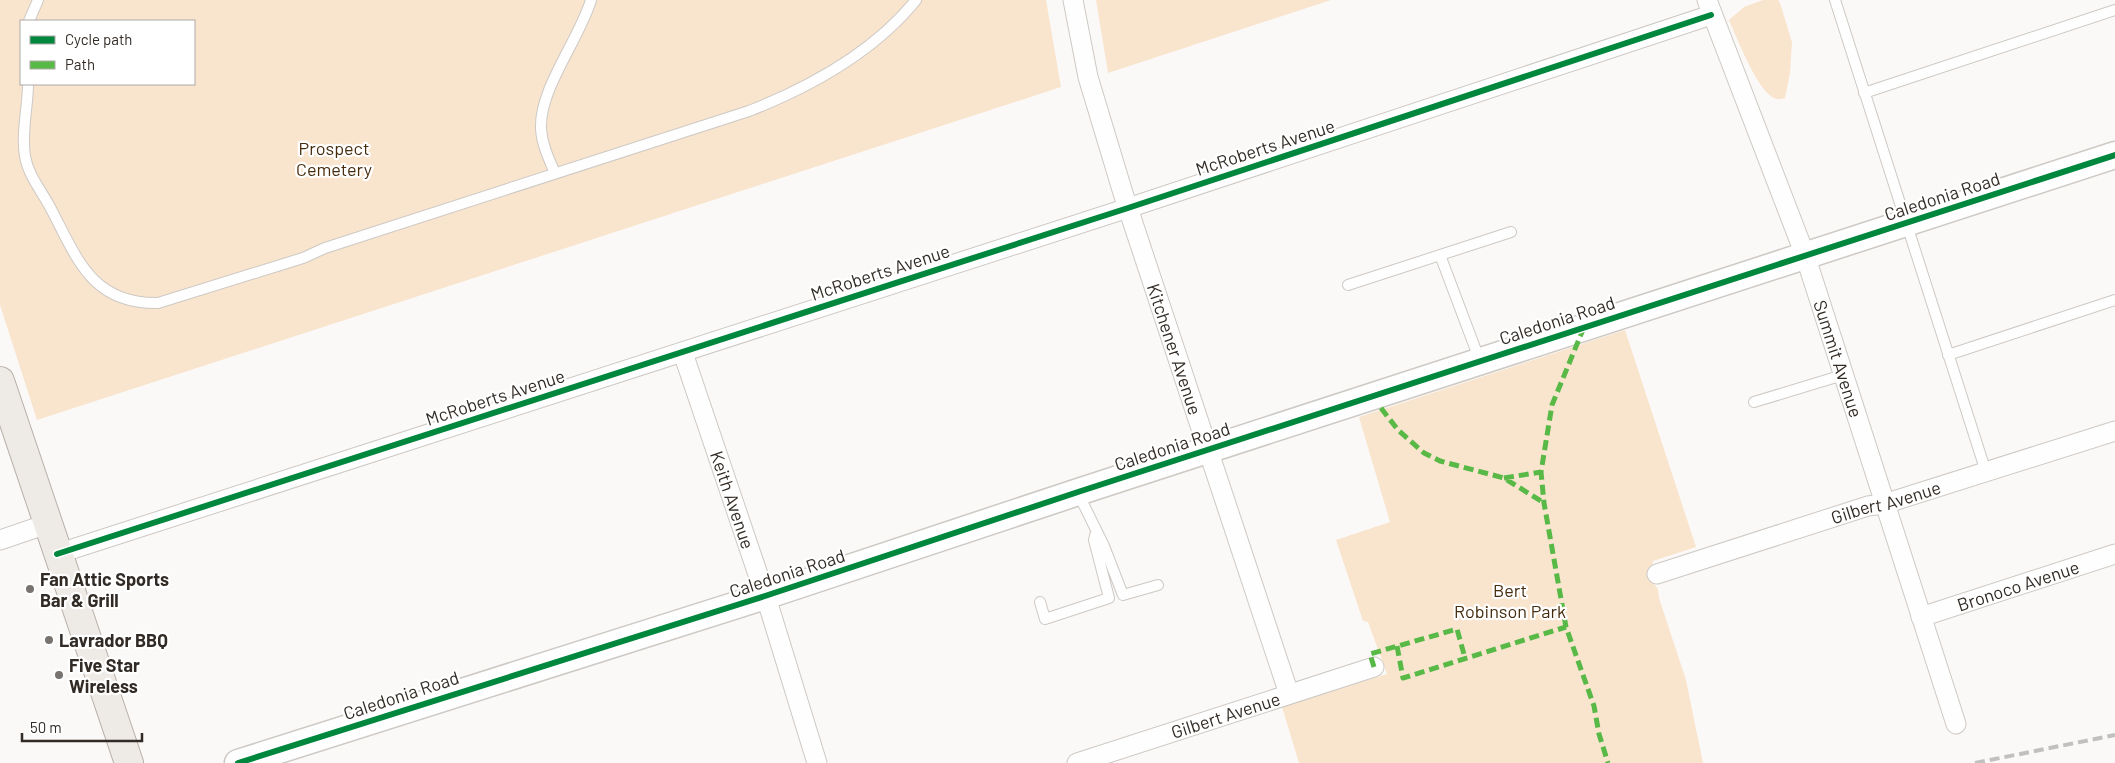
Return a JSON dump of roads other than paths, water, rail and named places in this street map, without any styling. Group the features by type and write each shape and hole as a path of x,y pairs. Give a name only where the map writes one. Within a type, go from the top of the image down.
{"main road":[{"path":"0,381 129,763"}],"street":[{"name":"Kitchener Avenue","path":"1073,0 1088,77 1128,208 1289,694"},
{"name":"McRoberts Avenue","path":"57,554 1128,208 1709,7"},
{"name":"Summit Avenue","path":"1709,7 1805,255 1956,724"},
{"name":"Caledonia Road","path":"238,763 765,596 1078,492 2115,155"},
{"name":"Keith Avenue","path":"683,353 765,596 817,763"},
{"name":"Gilbert Avenue","path":"1657,574 1868,506 1884,504 2115,431"},
{"path":"0,540 47,524"},
{"name":"Bronoco Avenue","path":"1921,617 2115,554"},
{"name":"Gilbert Avenue","path":"1077,763 1374,667"}],"lane":[{"path":"29,20 38,0"},
{"path":"555,173 542,139 542,115 545,100 582,26 591,0"},
{"path":"28,85 24,144 26,161 34,182 86,274 106,291 130,301 164,302 749,111 786,97 850,59 904,13 916,0"},
{"path":"1835,0 1986,472"},
{"path":"1864,93 2115,10"},
{"path":"1348,285 1511,232"},
{"path":"1440,255 1480,361"},
{"path":"1948,355 2115,300"},
{"path":"1754,402 1843,375"},
{"path":"1078,492 1104,546 1123,595 1158,585"},
{"path":"1040,602 1045,619 1109,598 1094,540 1096,532"}],"railway":[{"path":"1975,763 2115,735"}],"place":[{"name":"Fan Attic Sports Bar & Grill","path":"30,589"},
{"name":"Lavrador BBQ","path":"49,640"},
{"name":"Five Star Wireless","path":"59,675"}],"park label":[{"name":"Prospect Cemetery","path":"334,158"},
{"name":"Bert Robinson Park","path":"1510,600"}]}
